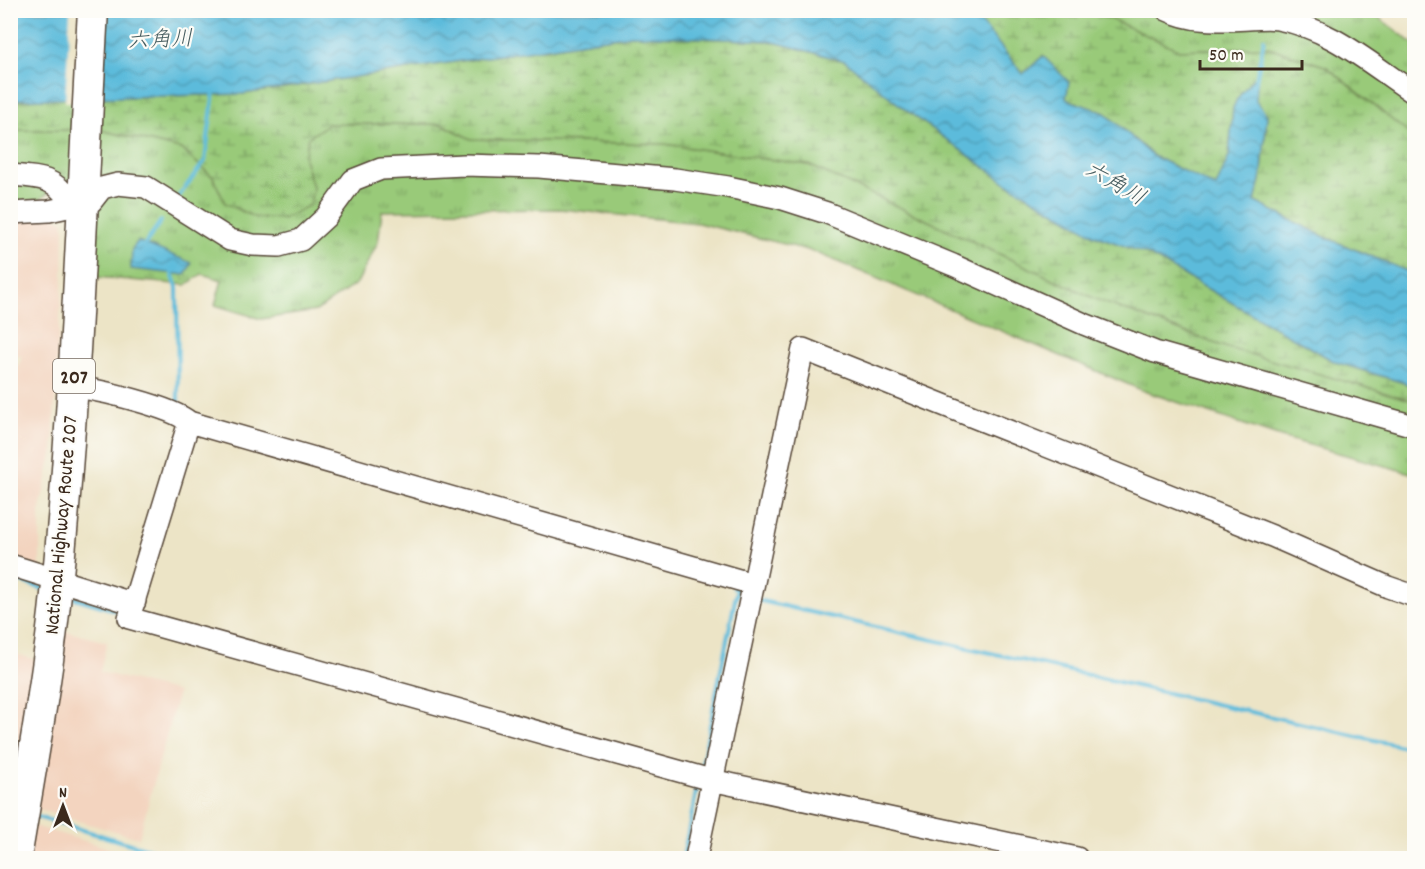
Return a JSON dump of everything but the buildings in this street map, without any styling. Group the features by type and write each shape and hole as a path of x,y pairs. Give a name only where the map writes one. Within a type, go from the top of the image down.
{"highway":[{"name":"National Highway Route 207","path":"16,858 57,589 73,387 93,10"}],"street":[{"path":"1167,10 1182,17 1207,21 1275,18 1304,25 1341,41 1405,81 1414,93"},
{"path":"10,213 49,211 91,202 102,188 118,184 146,188 230,240 253,245 279,246 301,240 326,217 353,180 381,169 464,165 539,167 663,178 728,187 780,198 827,213 953,265 1084,324 1155,352 1414,426"},
{"path":"10,175 37,177 50,181 61,188 69,201 81,204"},
{"path":"696,858 703,778 750,593 803,349 1272,536 1388,587 1414,596"},
{"path":"73,387 94,388 750,593"},
{"path":"183,417 128,601 129,618 703,778 1077,858"},
{"path":"10,565 57,589 128,601"}],"shaded area":[{"path":"53,216 64,222 63,274 53,451 40,508 40,582 11,572 11,384 22,357 11,353 11,219"},
{"path":"61,630 107,642 100,672 178,692 139,838 11,802 10,652 56,666"},
{"path":"34,826 142,858 28,858"}],"green space":[{"path":"972,11 1093,11 1179,50 1268,47 1327,67 1414,138 1414,274 1327,238 1255,202 1262,171 1267,115 1256,101 1257,81 1233,108 1229,156 1217,188 1153,156 1105,113 1065,99 1043,56 1023,75"},
{"path":"1093,11 1370,11 1414,44 1414,138 1327,67 1268,47 1179,50"},
{"path":"632,35 770,41 846,61 902,107 1005,182 1094,235 1147,254 1335,362 1414,386 1414,401 1225,347 1098,300 809,165 665,144 471,139 442,124 328,124 308,138 304,159 313,187 310,205 283,219 254,217 225,203 213,177 181,149 100,130 11,130 10,100 243,94"},
{"path":"328,124 442,124 472,139 665,144 809,165 1098,300 1225,347 1414,401 1414,474 1281,437 1144,391 812,251 698,223 560,209 382,211 378,242 357,283 316,311 261,319 215,305 222,280 202,274 186,285 96,277 96,190 63,182 39,200 11,202 11,130 100,130 181,149 213,177 225,203 254,217 283,219 313,187 304,159 308,138"}],"water":[{"name":"六角川","path":"10,11 972,11 1023,74 1043,56 1069,82 1066,99 1105,113 1153,156 1216,187 1229,156 1233,108 1253,78 1257,81 1256,101 1267,115 1262,171 1255,202 1327,238 1414,274 1414,386 1335,362 1147,254 1094,235 1005,182 902,107 845,61 770,41 632,35 243,94 11,100"},
{"path":"138,241 192,263 185,275 131,269 132,249"}],"pier":[{"path":"70,11 102,11 97,101 65,102"}],"waterway":[{"path":"1255,85 1264,39"},
{"path":"179,196 205,161 214,91"},
{"path":"143,247 161,221"},
{"path":"171,270 177,288 178,408"},
{"path":"10,578 44,589"},
{"path":"701,770 736,595 737,588 734,588"},
{"path":"69,596 121,612 122,608"},
{"path":"757,600 1414,749"},
{"path":"683,858 698,783"},
{"path":"34,816 179,858"}]}
